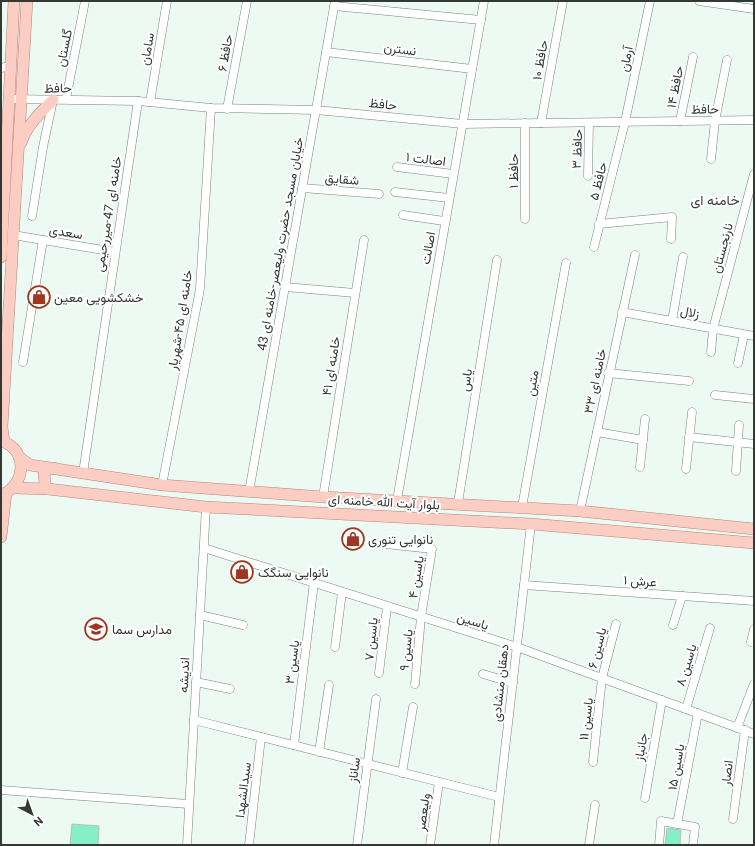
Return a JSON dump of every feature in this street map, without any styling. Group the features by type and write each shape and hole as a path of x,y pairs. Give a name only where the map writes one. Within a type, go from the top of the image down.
{"main road":[{"path":"3,441 2,427 18,153 15,99 6,67 14,1"},
{"path":"1,257 15,99 27,1"},
{"path":"18,153 24,133 31,123 53,100"},
{"name":"بلوار آیت الله خامنه ای","path":"3,441 30,464 162,485 323,497 580,511 754,529"},
{"path":"1,537 7,492 21,473 20,457"},
{"path":"48,489 45,485 44,474 48,469 54,468"},
{"name":"بلوار آیت الله خامنه ای","path":"7,492 48,489 206,507 531,524 754,543"}],"street":[{"name":"گلستان","path":"66,99 85,1"},
{"name":"سامان","path":"150,102 167,1"},
{"name":"حافظ ۶","path":"227,108 247,1"},
{"name":"اصالت","path":"397,500 444,221 463,124 484,1"},
{"name":"حافظ ۱۰","path":"540,123 563,1"},
{"name":"آرمان","path":"625,122 650,1"},
{"path":"699,1 754,9"},
{"path":"335,3 481,20"},
{"name":"خیابان مسجد حضرت ولیعصر-خامنه ای 43","path":"249,492 335,3"},
{"name":"نسترن","path":"326,52 472,69"},
{"name":"حافظ ۱۴","path":"680,121 693,57"},
{"path":"711,159 715,121 727,60"},
{"name":"حافظ","path":"15,99 138,101 211,108 316,110 463,124 754,120"},
{"path":"32,216 43,147 53,100"},
{"name":"خامنه ای 47-میررحیمی","path":"83,473 138,101"},
{"name":"خامنه ای ۴۵-شهریار","path":"162,485 200,289 211,108"},
{"name":"حافظ ۵","path":"594,246 625,122"},
{"name":"حافظ ۳","path":"588,176 589,123"},
{"name":"حافظ ۱","path":"525,124 525,219"},
{"name":"اصالت ۱","path":"397,167 453,174"},
{"name":"نارنجستان","path":"711,352 714,329 754,174"},
{"name":"شقایق","path":"302,188 379,194"},
{"path":"395,192 449,198"},
{"path":"403,215 444,221"},
{"path":"599,224 672,217 671,239"},
{"name":"سعدی","path":"13,235 115,252"},
{"path":"23,362 43,240"},
{"name":"خامنه ای ۴۱","path":"323,497 364,240"},
{"name":"خامنه ای ۳۳","path":"580,511 608,373 635,255"},
{"path":"672,321 683,257"},
{"name":"یاس","path":"458,504 497,260"},
{"name":"متین","path":"522,507 566,263"},
{"path":"285,287 355,293"},
{"name":"زلال","path":"622,312 754,336"},
{"path":"738,363 744,334"},
{"path":"608,373 688,381"},
{"path":"715,395 754,399"},
{"path":"686,469 692,412"},
{"path":"640,467 645,419"},
{"path":"736,471 739,425"},
{"path":"596,432 643,440"},
{"path":"689,437 739,441 754,444"},
{"name":"اندیشه","path":"187,845 188,804 206,507"},
{"name":"دهقان منشادی","path":"494,845 531,524"},
{"name":"یاسین ۴","path":"376,543 432,549 421,618"},
{"name":"یاسین","path":"204,548 260,567 314,582 421,618 517,647 754,734"},
{"name":"یاسین ۳","path":"294,745 314,582"},
{"name":"عرش ۱","path":"524,585 754,601"},
{"path":"336,647 342,592"},
{"path":"673,625 682,596"},
{"name":"یاسین ۷","path":"379,673 387,607"},
{"path":"200,615 243,625"},
{"name":"یاسین ۹","path":"415,684 421,618"},
{"name":"یاسین ۶","path":"602,678 616,624"},
{"name":"یاسین ۸","path":"686,709 710,628"},
{"path":"751,642 754,629"},
{"path":"483,674 513,683"},
{"name":"یاسین ۱۱","path":"593,762 602,678"},
{"path":"196,682 230,689"},
{"name":"انصار","path":"733,819 741,729 754,684"},
{"path":"319,752 329,685"},
{"name":"ساناز","path":"357,845 376,699"},
{"name":"جانباز","path":"645,798 662,700"},
{"path":"402,772 413,707"},
{"name":"یاسین ۱۵","path":"678,824 698,713"},
{"path":"194,720 499,797"},
{"name":"سیدالشهدا","path":"248,845 261,737"},
{"name":"ولیعصر","path":"430,845 439,782"},
{"path":"1,790 188,804"},
{"path":"589,845 595,805"},
{"path":"658,845 661,821 695,828 694,845"}],"building":[{"path":"72,824 99,826 98,845 70,845"},
{"path":"667,828 681,830 680,845 665,845"}],"place":[{"name":"خشکشویی معین","path":"39,297"},
{"name":"نانوایی تنوری","path":"353,539"},
{"name":"نانوایی سنگک","path":"242,572"},
{"name":"مدارس سما","path":"96,629"}],"district":[{"name":"خامنه ای","path":"715,200"}]}
